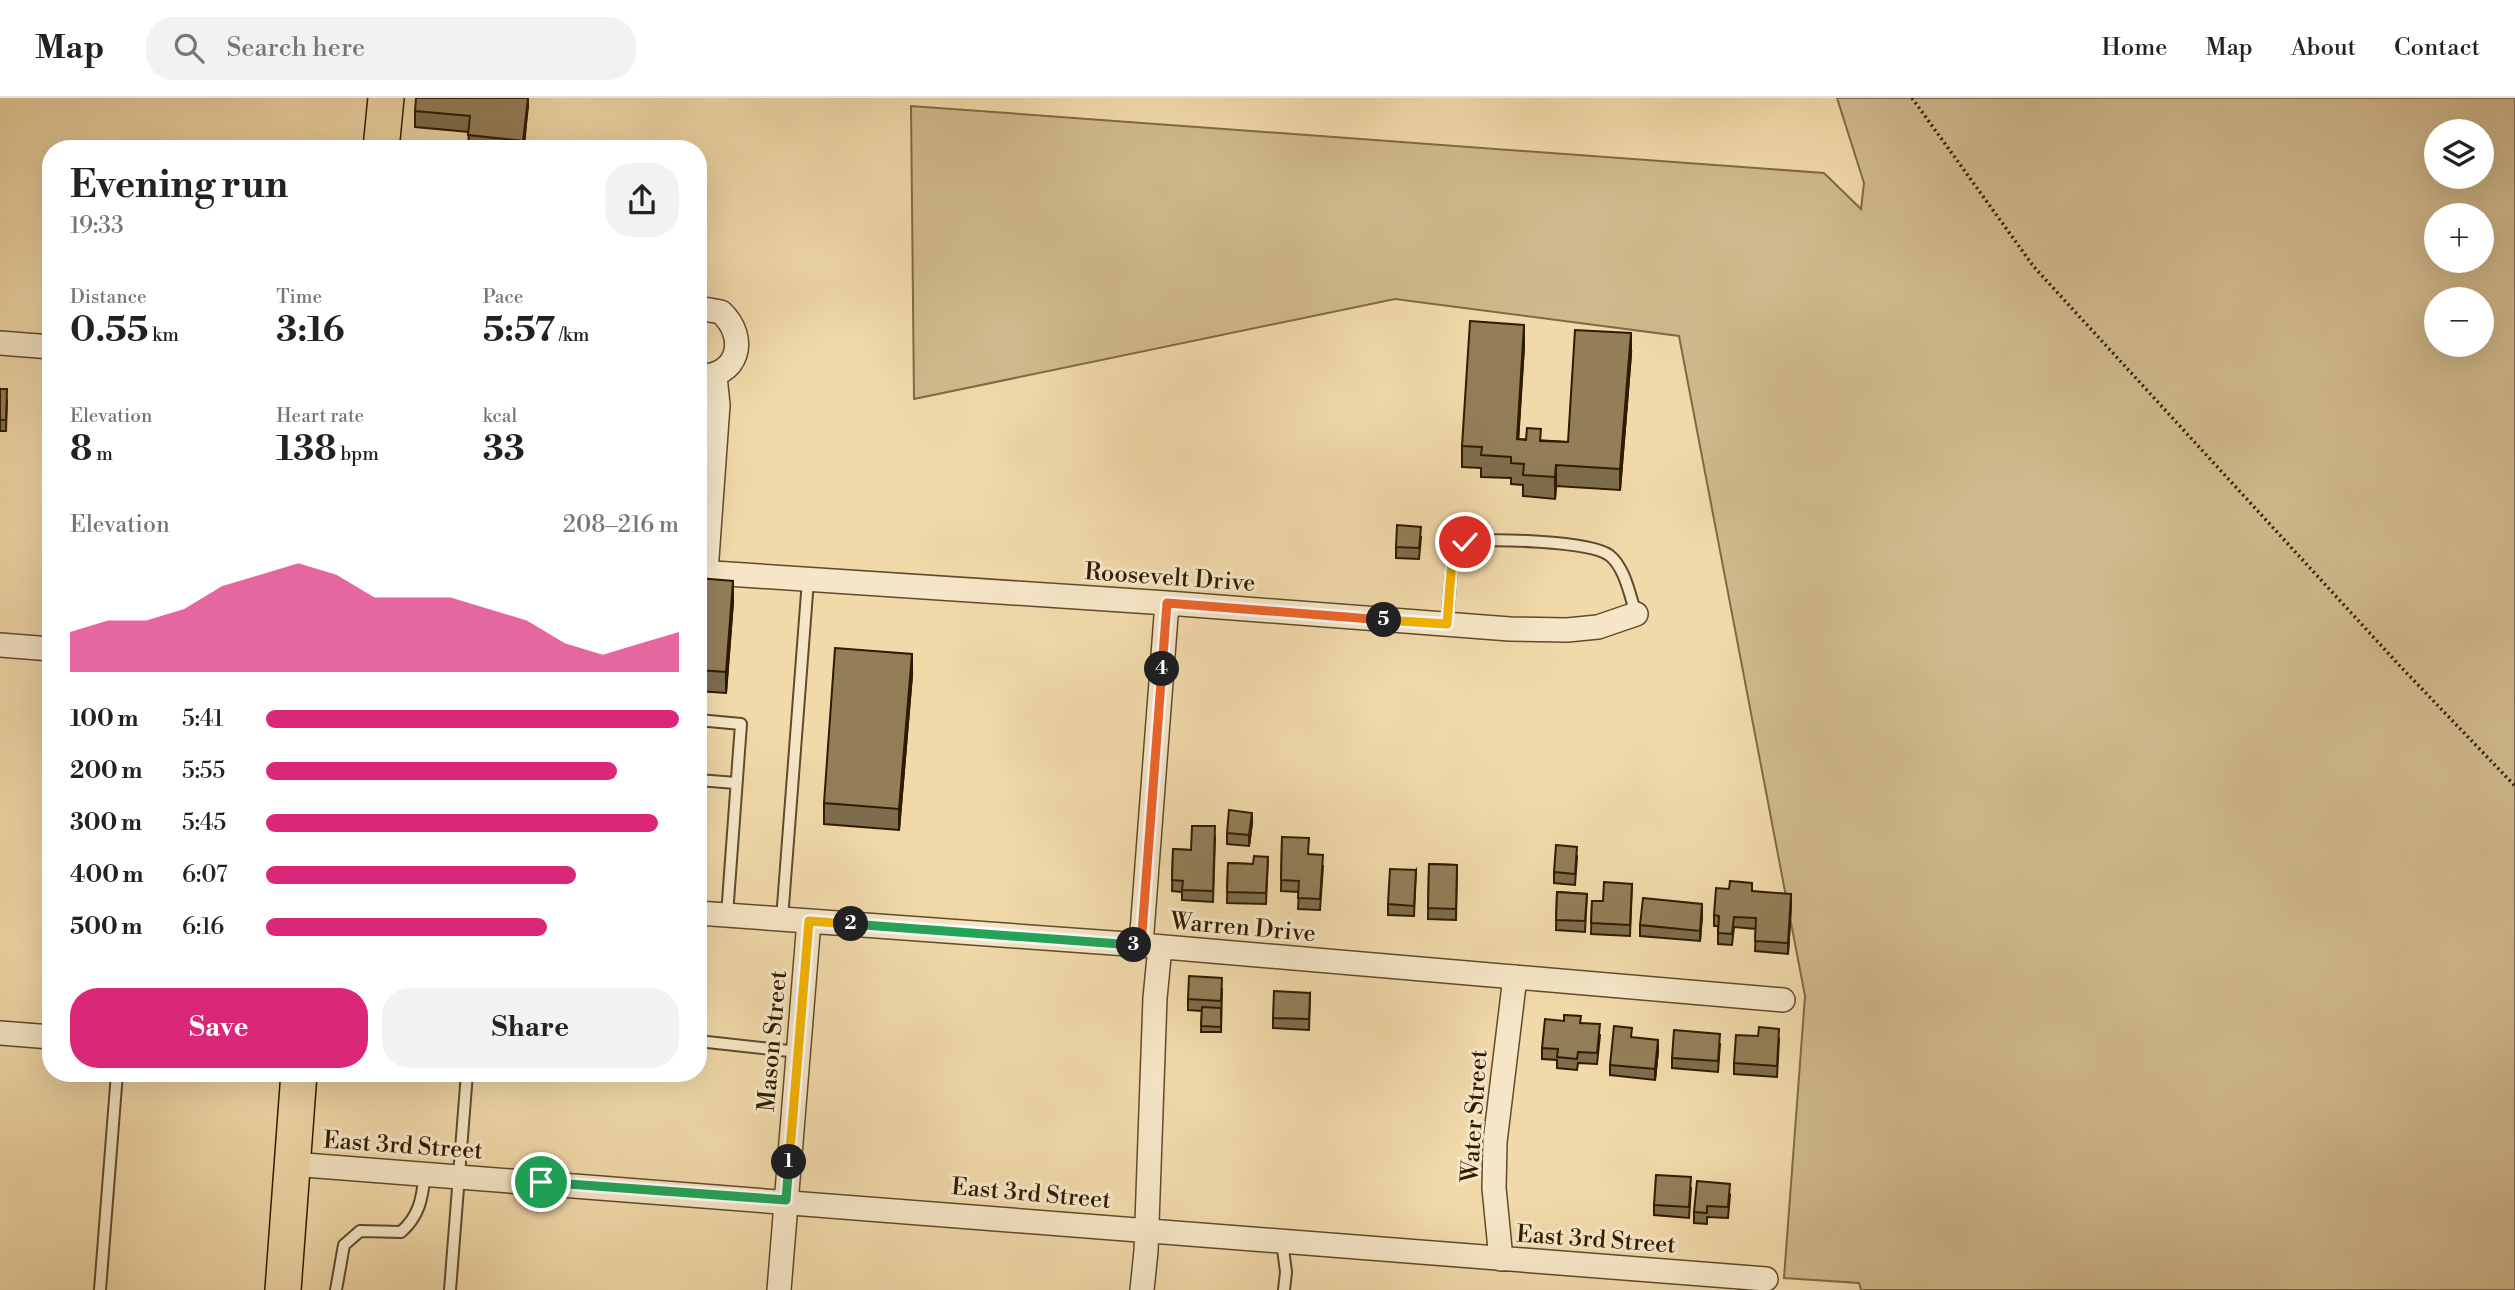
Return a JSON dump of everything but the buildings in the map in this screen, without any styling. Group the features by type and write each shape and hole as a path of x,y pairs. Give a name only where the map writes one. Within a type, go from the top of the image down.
{"main road":[{"path":"382,140 386,98"},
{"path":"283,1290 298,1082"}],"street":[{"path":"707,310 721,312 736,331 738,343 730,364 707,376 718,405 707,520"},
{"path":"0,343 42,346"},
{"name":"Roosevelt Drive","path":"707,572 1510,629 1567,630 1598,627 1636,614"},
{"path":"1142,1290 1147,1230 1155,998 1151,946 1167,603"},
{"path":"0,645 42,648"},
{"name":"Warren Drive","path":"707,914 1151,946 1783,1000"},
{"name":"Mason Street","path":"779,1290 809,921"},
{"name":"Water Street","path":"1501,1259 1494,1188 1495,1142 1515,977"},
{"path":"0,1033 42,1036"},
{"name":"East 3rd Street","path":"292,1164 786,1200 1766,1279"}],"lane":[{"path":"1447,624 1452,559 1465,542 1485,539 1592,547 1611,556 1622,573 1636,614"},
{"path":"782,919 808,580"},
{"path":"707,721 741,724 727,915"},
{"path":"707,781 736,783"},
{"path":"707,1042 799,1052"},
{"path":"100,1290 116,1082"},
{"path":"450,1290 466,1082"},
{"path":"336,1290 344,1245 360,1231 401,1232 413,1221 422,1198 425,1174"},
{"path":"1282,1241 1286,1272 1284,1290"}],"path":[{"path":"1912,98 2034,267 2399,665 2515,786"}],"shaded area":[{"path":"1837,98 2515,98 2515,1290 1861,1290 1859,1283 1784,1278 1805,996 1679,336 1395,299 914,399 911,106 1824,173 1861,209 1864,183"}],"route":[{"path":"541,1182 786,1200 809,921 1141,946 1167,603 1447,624 1452,559 1465,542"}]}
